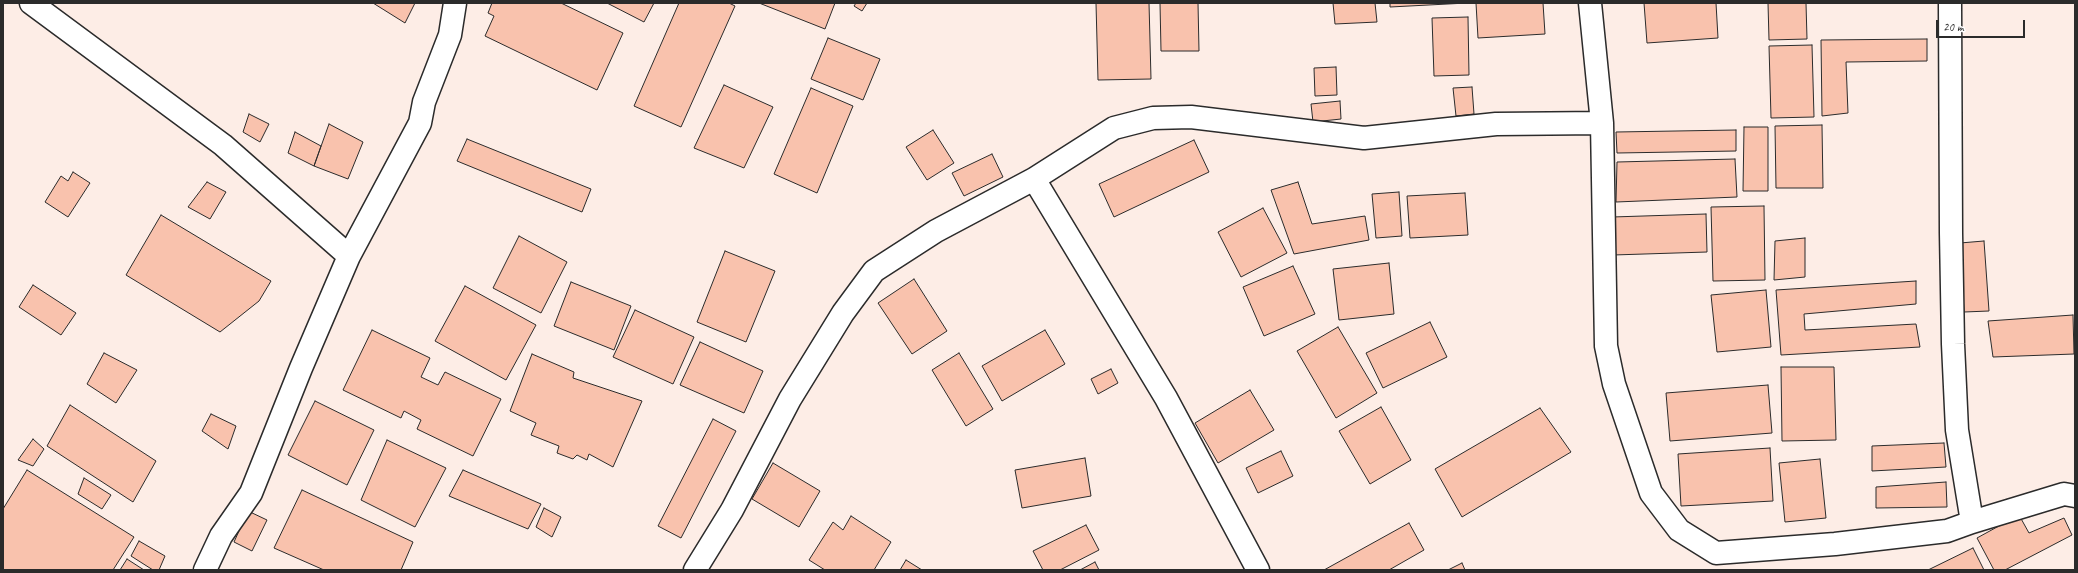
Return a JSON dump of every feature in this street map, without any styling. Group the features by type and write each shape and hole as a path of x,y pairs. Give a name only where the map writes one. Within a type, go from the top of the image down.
{"street":[{"path":"31,3 223,145 349,256"},
{"path":"205,570 221,536 251,493 300,368 349,256 420,123 424,102 450,35 455,3"},
{"path":"1590,3 1602,123 1606,346 1614,384 1651,493 1679,530 1720,561 1835,544 1947,531 2064,494 2075,496"},
{"path":"1950,3 1951,233 1957,430 1972,522"},
{"path":"695,570 732,510 790,399 843,313 874,271 936,231 1034,179 1114,128 1153,118 1191,117 1364,138 1496,124 1602,123"},
{"path":"1034,179 1166,398 1258,570"}],"building":[{"path":"373,3 415,3 405,23"},
{"path":"492,3 561,3 623,33 597,90 485,36 494,16 488,13"},
{"path":"607,3 654,3 644,22"},
{"path":"679,3 729,3 735,6 681,127 634,106"},
{"path":"759,3 835,3 825,29"},
{"path":"856,3 867,3 862,11 854,6"},
{"path":"1096,3 1149,3 1151,79 1098,80"},
{"path":"1160,3 1198,3 1199,51 1161,51"},
{"path":"1333,3 1375,3 1377,22 1335,24"},
{"path":"1390,3 1467,3 1390,7"},
{"path":"1476,3 1543,3 1545,34 1478,38"},
{"path":"1644,3 1716,3 1718,38 1647,43"},
{"path":"1768,3 1806,3 1807,39 1769,40"},
{"path":"1468,17 1469,75 1434,76 1432,18"},
{"path":"828,38 880,59 863,100 811,79"},
{"path":"1927,39 1927,61 1846,62 1848,113 1822,116 1821,40"},
{"path":"1812,45 1814,117 1771,118 1769,46"},
{"path":"1336,67 1337,95 1315,96 1314,68"},
{"path":"724,85 773,107 744,168 694,148"},
{"path":"1472,87 1474,114 1456,116 1453,88"},
{"path":"811,88 853,106 817,193 774,174"},
{"path":"1340,101 1341,119 1313,122 1311,104"},
{"path":"249,114 269,124 260,142 243,132"},
{"path":"329,124 363,142 348,179 314,166"},
{"path":"1822,125 1823,188 1776,188 1775,126"},
{"path":"1744,127 1768,127 1768,191 1743,191"},
{"path":"933,130 954,163 927,180 906,147"},
{"path":"1736,130 1736,151 1617,153 1616,132"},
{"path":"295,132 321,146 314,166 288,153"},
{"path":"467,139 591,189 582,212 457,161"},
{"path":"1194,140 1209,172 1114,217 1099,184"},
{"path":"992,154 1003,177 964,196 952,173"},
{"path":"1735,159 1737,197 1616,202 1617,162"},
{"path":"73,172 90,183 68,217 45,202 61,176 68,181"},
{"path":"207,182 226,192 210,219 188,207"},
{"path":"1298,182 1312,224 1365,216 1369,240 1294,254 1271,190"},
{"path":"1399,192 1402,236 1376,238 1372,194"},
{"path":"1465,193 1468,235 1410,238 1407,196"},
{"path":"1764,206 1765,280 1713,281 1711,207"},
{"path":"1263,208 1287,253 1241,277 1218,232"},
{"path":"1706,214 1707,252 1613,255 1612,217"},
{"path":"161,215 271,281 259,301 220,332 126,275"},
{"path":"519,236 567,262 541,313 493,288"},
{"path":"1805,238 1805,277 1774,280 1775,241"},
{"path":"1984,241 1989,311 1964,312 1960,243"},
{"path":"725,251 775,271 746,342 697,322"},
{"path":"1389,263 1394,314 1339,320 1333,269"},
{"path":"1293,266 1315,314 1264,336 1243,287"},
{"path":"914,279 947,331 912,354 878,303"},
{"path":"1916,281 1916,304 1804,314 1805,330 1916,324 1920,347 1781,355 1776,290"},
{"path":"571,282 631,306 614,350 554,326"},
{"path":"33,285 76,313 61,335 19,307"},
{"path":"465,286 536,325 506,380 435,341"},
{"path":"1766,290 1771,347 1717,352 1711,295"},
{"path":"635,310 694,337 673,384 613,357"},
{"path":"2073,315 2074,354 1993,357 1988,321"},
{"path":"1430,322 1447,357 1383,388 1366,353"},
{"path":"1338,327 1377,393 1336,418 1297,351"},
{"path":"372,330 430,358 421,377 438,385 445,372 501,399 473,456 417,429 421,420 404,411 401,418 343,390"},
{"path":"1045,330 1065,364 1002,401 982,366"},
{"path":"700,342 763,371 744,413 680,385"},
{"path":"104,353 137,370 116,403 87,384"},
{"path":"959,353 993,409 966,426 932,370"},
{"path":"532,354 574,372 573,378 642,401 613,467 589,454 587,460 577,455 573,459 557,453 559,446 531,435 536,423 510,411"},
{"path":"1781,367 1834,367 1836,440 1782,441"},
{"path":"1111,369 1118,383 1098,394 1091,379"},
{"path":"1768,385 1772,433 1670,441 1666,393"},
{"path":"1250,390 1274,430 1218,463 1195,423"},
{"path":"315,401 374,430 347,485 288,455"},
{"path":"70,405 156,461 133,502 47,446"},
{"path":"1381,407 1411,460 1370,484 1339,431"},
{"path":"1540,408 1571,452 1462,517 1435,469"},
{"path":"211,414 236,426 228,449 202,431"},
{"path":"713,419 736,431 681,538 658,526"},
{"path":"33,439 44,449 33,466 18,460"},
{"path":"387,440 446,468 415,527 361,500"},
{"path":"1944,443 1946,467 1872,471 1872,446"},
{"path":"1770,448 1773,501 1681,506 1678,454"},
{"path":"1281,451 1293,476 1258,493 1246,468"},
{"path":"1085,458 1091,496 1022,508 1015,470"},
{"path":"1820,459 1826,518 1785,522 1779,463"},
{"path":"773,463 820,491 799,527 752,499"},
{"path":"27,470 134,537 113,570 3,570 3,509"},
{"path":"463,470 541,504 528,529 449,496"},
{"path":"84,478 111,495 102,509 78,494"},
{"path":"1946,482 1947,507 1876,508 1876,487"},
{"path":"302,490 413,542 401,570 324,570 274,548"},
{"path":"544,508 561,517 552,537 536,527"},
{"path":"248,511 267,520 252,551 234,542"},
{"path":"2019,515 2029,533 2064,518 2072,535 2005,570 1994,570 1977,538"},
{"path":"851,516 891,542 874,570 825,570 809,560 833,522 843,530"},
{"path":"1409,523 1424,550 1389,570 1324,570"},
{"path":"1086,525 1099,550 1060,570 1043,570 1033,551"},
{"path":"139,541 165,556 159,570 153,570 131,556"},
{"path":"1973,548 1984,570 1928,570"},
{"path":"127,559 144,570 120,570"},
{"path":"906,560 922,570 900,570"},
{"path":"1095,562 1099,570 1080,570"},
{"path":"1462,563 1465,570 1448,570"}]}
